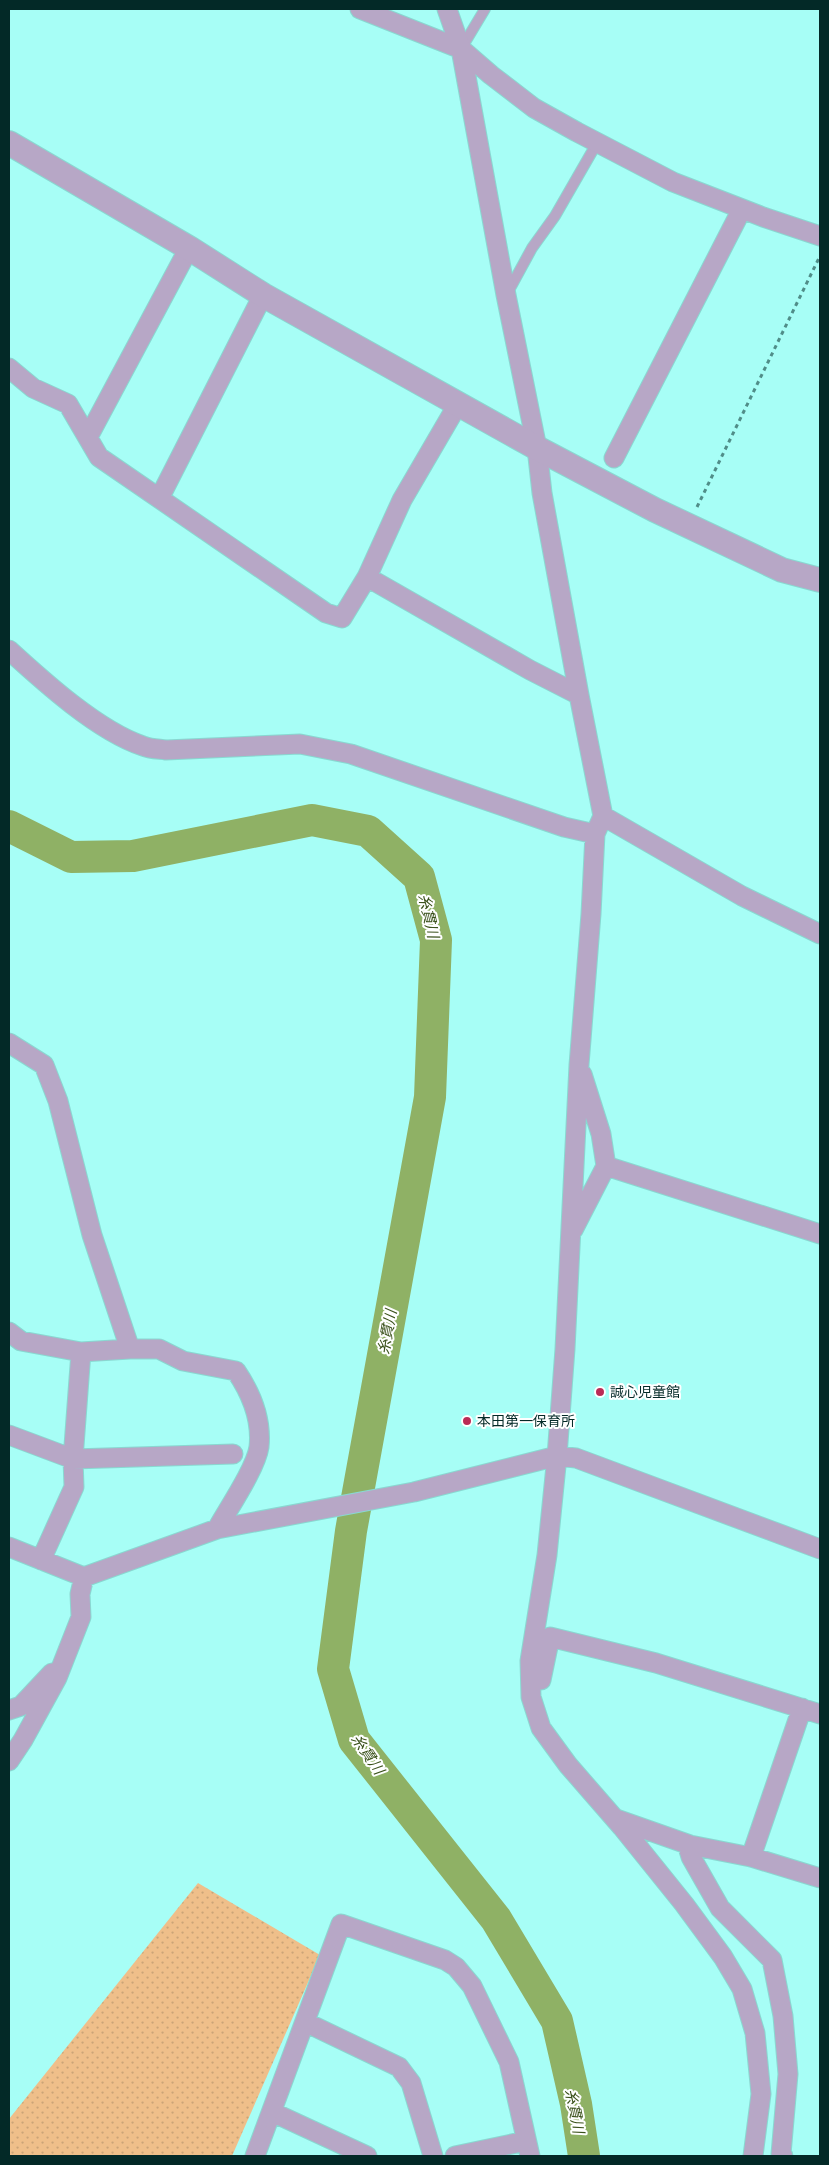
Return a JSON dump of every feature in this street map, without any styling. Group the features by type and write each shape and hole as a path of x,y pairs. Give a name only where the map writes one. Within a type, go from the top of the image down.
{"street":[{"path":"360,9 461,49 490,76 534,108 673,182 742,209 820,236"},
{"path":"447,9 461,49 536,448 542,494 579,695 604,816 595,834 591,914 578,1065 557,1456 546,1555 530,1661 531,1697 541,1728 568,1765 615,1818 684,1904 723,1957 742,1989 755,2033 761,2094 753,2156"},
{"path":"9,143 189,248 263,295 536,448 688,526 782,570 820,580"},
{"path":"614,458 742,209"},
{"path":"88,438 189,248"},
{"path":"160,498 263,295"},
{"path":"9,368 34,388 68,404 99,457 326,613 342,618 367,577 402,500 458,404"},
{"path":"367,577 530,670 579,695"},
{"path":"9,650 87,714 121,737 145,747 166,750 300,744 351,754 564,827 595,834"},
{"path":"604,816 742,896 820,934"},
{"path":"9,1044 44,1065 58,1101 92,1235 130,1349"},
{"path":"570,1235 606,1166 592,1100 578,1065"},
{"path":"606,1166 820,1234"},
{"path":"9,1332 20,1341 81,1352 159,1349 183,1361 236,1371 247,1387 257,1412 259,1447 252,1465 217,1529"},
{"path":"41,1560 74,1486 73,1459 81,1352"},
{"path":"9,1434 73,1459 233,1454"},
{"path":"9,1547 84,1577 217,1529 337,1508 414,1492 557,1456 576,1458 820,1550"},
{"path":"9,1761 23,1740 57,1678 64,1661 81,1617 80,1594 84,1577"},
{"path":"531,1680 541,1680 550,1637 656,1663 820,1714"},
{"path":"9,1710 21,1706 64,1661"},
{"path":"751,1857 802,1708"},
{"path":"615,1818 687,1844 751,1857 820,1878"},
{"path":"687,1844 691,1857 720,1908 772,1960 783,2016 788,2074 780,2154 783,2156"},
{"path":"255,2156 341,1924 444,1960 456,1967 472,1986 508,2062 528,2148 455,2156"},
{"path":"305,2022 399,2067 411,2083 432,2156"},
{"path":"272,2112 367,2156"}],"lane":[{"path":"461,49 485,9"},
{"path":"506,295 532,248 555,216 597,143"}],"path":[{"path":"688,526 765,372 820,256"}],"shaded area":[{"path":"198,1883 320,1955 232,2156 9,2156 9,2119"}],"waterway":[{"name":"糸貫川","path":"9,826 71,857 133,856 312,820 368,831 419,877 436,940 430,1097 351,1531 333,1669 354,1740 496,1919 557,2021 576,2104 584,2156"}],"place":[{"name":"誠心児童館","path":"600,1392"},
{"name":"本田第一保育所","path":"467,1421"}]}
